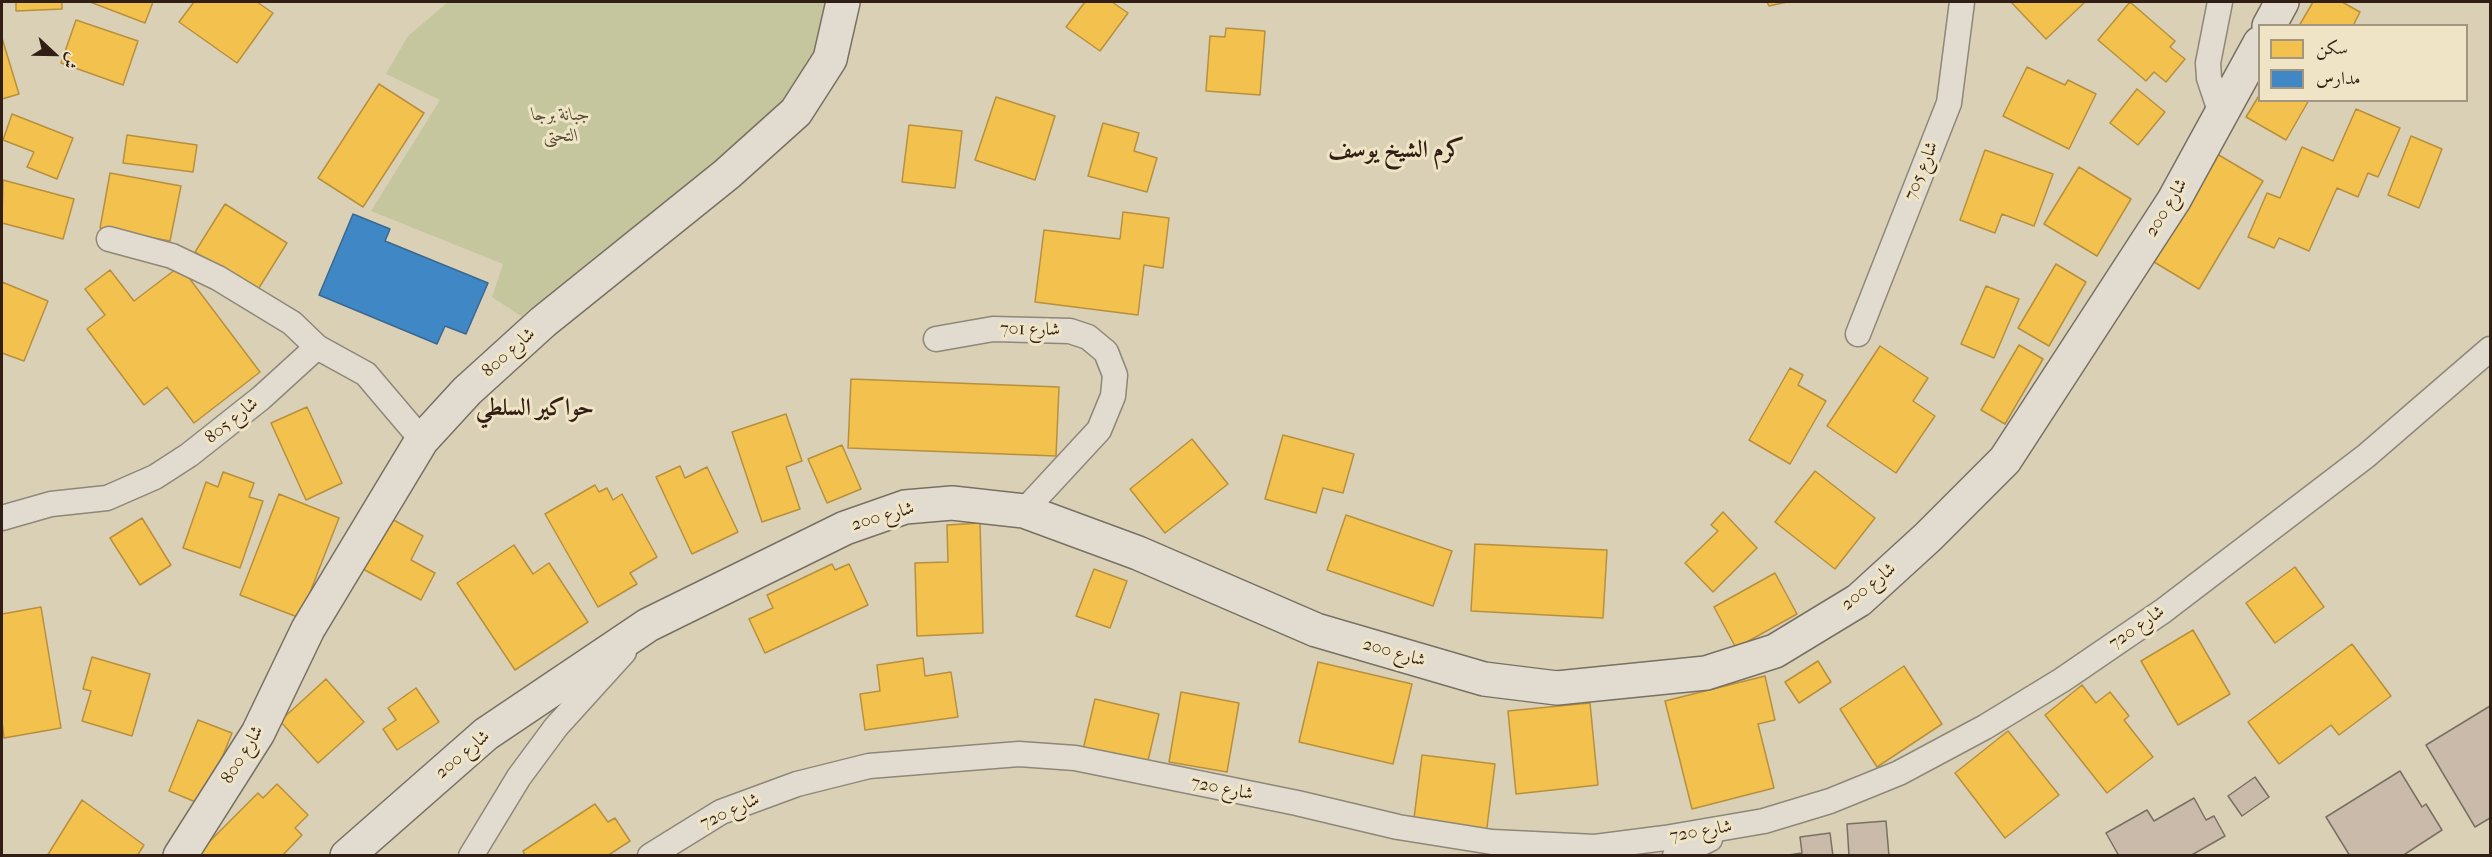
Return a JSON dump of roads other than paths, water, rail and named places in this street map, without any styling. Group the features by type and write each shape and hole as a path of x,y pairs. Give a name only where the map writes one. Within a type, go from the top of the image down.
{"main road":[{"name":"شارع 800","path":"180,855 258,733 308,629 422,440 467,391 543,322 727,174 796,112 830,59 843,2"},
{"path":"2270,24 2282,2"},
{"name":"شارع 200","path":"347,855 486,734 648,625 836,532 905,507 952,502 1024,511 1138,553 1316,630 1484,679 1557,688 1706,673 1775,651 1859,600 1928,537 2005,460 2174,200 2258,45"}],"street":[{"name":"شارع 705","path":"1858,334 1949,103 1962,2"},
{"path":"2220,2 2208,63 2209,78 2221,114"},
{"path":"109,239 172,256 218,278 292,323 317,347 366,374 422,440"},
{"name":"شارع 701","path":"936,339 993,329 1070,331 1088,337 1106,352 1115,375 1113,396 1099,430 1024,511"},
{"name":"شارع 805","path":"2,518 51,504 107,498 155,477 189,455 261,398 317,347"},
{"name":"شارع 720","path":"650,855 721,812 797,784 869,766 1019,754 1075,758 1298,803 1398,827 1492,842 1595,847 1764,821 1830,801 1899,773 2062,680 2163,611 2366,456 2490,349"},
{"path":"471,855 519,777 556,727 648,625"},
{"path":"1675,855 1724,833 1764,821"}],"district":[{"name":"كرم الشيخ يوسف","path":"1396,151"},
{"name":"حواكير السلطي","path":"535,409"}],"park label":[{"name":"جبانة برجا التحتى","path":"561,126"}]}
